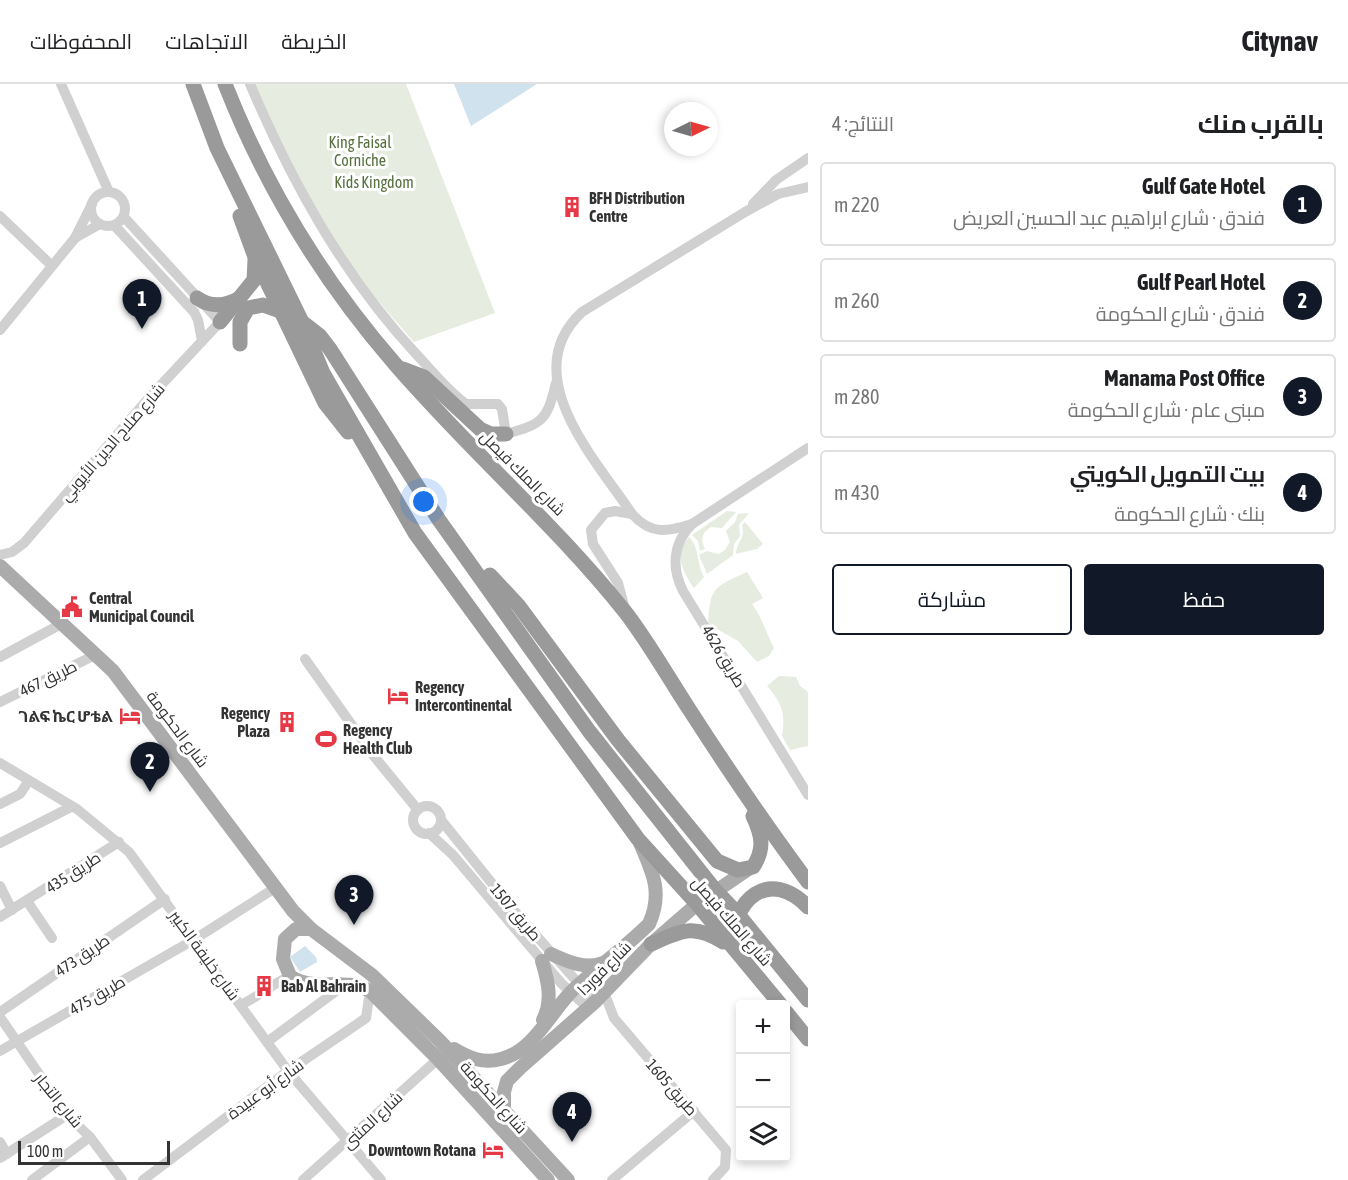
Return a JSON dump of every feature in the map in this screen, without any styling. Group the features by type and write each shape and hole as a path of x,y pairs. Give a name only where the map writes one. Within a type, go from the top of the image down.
{"highway":[{"name":"شارع الملك فيصل","path":"193,84 217,148 302,322 319,365 367,453 415,533 638,839 697,904 776,1000"},
{"name":"شارع الملك فيصل","path":"225,84 248,142 285,213 320,269 396,366 552,528 627,615 735,781 808,882"},
{"path":"217,148 255,257 325,403 367,453"},
{"path":"220,322 254,280 255,257"},
{"path":"197,298 206,304 214,305 240,298"},
{"path":"240,344 240,322 248,308 263,305 280,311"},
{"name":"شارع الملك فيصل","path":"302,322 320,336 330,350 439,520 589,731 715,890 737,913 808,1000"},
{"path":"396,366 424,377 480,429 491,434 506,434"},
{"path":"439,520 518,605 618,740 717,861 738,870 753,867 762,849 761,836 735,781"},
{"path":"734,948 733,931 737,913 756,894 768,890 790,892 808,907"},
{"path":"651,944 681,931 692,930 709,933 734,948"},
{"path":"790,1017 808,1040"}],"main road":[{"name":"شارع الحكومة","path":"0,566 97,654 171,746 275,888 311,929 364,968 440,1041 568,1180"},
{"name":"شارع فوردا","path":"440,1041 470,1059 486,1061 502,1059 513,1054 534,1037 574,989 649,924 655,911 658,892 655,878 638,839"},
{"name":"شارع فوردا","path":"504,1111 504,1092 507,1081 596,1001 651,944 715,890 753,867"},
{"name":"شارع الحكومة","path":"311,929 296,929 285,939 284,979 312,983 348,982 358,984 370,991 438,1059 548,1180"},
{"path":"534,1037 546,1017 549,1001 547,958 588,966 607,961"}],"street":[{"path":"61,84 109,192"},
{"name":"شارع الملك فيصل","path":"250,84 275,142 342,263 361,290 418,356 466,404 498,404 502,409 506,434"},
{"name":"طريق 4626","path":"745,212 776,180 808,158"},
{"name":"طريق 4626","path":"506,434 534,426 549,408 556,381 561,345 570,325 582,312 745,212 778,194 808,187"},
{"path":"0,330 75,238 92,204 100,194 109,192 122,198 125,207 123,217 114,225"},
{"path":"92,204 93,218 100,224"},
{"path":"0,216 51,265"},
{"path":"123,217 220,322"},
{"path":"75,238 100,224 114,225 194,312 202,341"},
{"name":"شارع صلاح الدين الأيوبي","path":"0,555 12,552 24,543 220,322"},
{"name":"طريق 4626","path":"556,381 568,417 632,514 645,526 656,531 668,531 692,524 808,448"},
{"path":"627,615 618,583 593,544 591,530 604,513 615,511 632,514"},
{"name":"طريق 4626","path":"692,524 677,546 675,563 680,585 806,790"},
{"path":"0,657 63,623"},
{"name":"طريق 467","path":"0,702 97,654"},
{"path":"305,660 417,811"},
{"name":"شارع خليفة الكبير","path":"0,763 71,807 119,842 195,939 288,1071 381,1180"},
{"path":"0,804 20,794 28,782"},
{"path":"0,843 71,807"},
{"path":"431,807 438,812 441,819 436,830 429,833 416,828 413,819 417,811 431,807"},
{"name":"طريق 1507","path":"441,819 547,958"},
{"name":"طريق 1507","path":"429,833 453,855 574,989 596,1001"},
{"name":"طريق 435","path":"0,917 119,842"},
{"path":"0,886 12,910"},
{"name":"طريق 475","path":"0,1052 195,939 275,888"},
{"name":"طريق 473","path":"0,1012 165,899"},
{"name":"طريق 435","path":"27,901 52,938"},
{"path":"267,1042 348,982"},
{"name":"شارع أبو عبيدة","path":"143,1180 288,1071 366,1018 370,991"},
{"path":"242,1005 255,996"},
{"name":"طريق 1605","path":"596,1001 614,1017 726,1150 725,1167 713,1180"},
{"name":"شارع التجار","path":"0,1017 67,1115 90,1137 122,1180"},
{"name":"شارع المثنى","path":"303,1180 349,1142 438,1059"},
{"path":"612,1180 694,1111"},
{"path":"0,1142 4,1156 67,1115"},
{"path":"32,1180 90,1137"}],"green space":[{"name":"King Faisal Corniche","path":"254,84 406,84 495,313 414,342 351,270 306,196"},
{"path":"727,511 736,512 722,528 711,527 706,531 702,539 705,549 700,551 698,541 692,535"},
{"path":"749,513 739,525 740,536 734,544 733,555 707,574 699,555 707,551 719,554 725,550 730,542 726,531 735,522 738,514"},
{"path":"745,522 763,544 757,549 736,554 743,534 742,525"},
{"path":"689,537 695,546 704,577 694,588 681,563 681,550"},
{"path":"747,572 763,598 752,604 774,648 769,656 757,662 738,641 708,624 710,602 716,590 727,581"},
{"path":"779,676 796,677 800,686 808,692 808,746 790,750 782,736 782,709 767,686"}],"water":[{"path":"454,84 537,84 471,126"},
{"path":"305,946 316,957 317,962 300,972 290,957"}],"tunnel":[{"path":"255,997 277,983"}],"place":[{"name":"BFH Distribution Centre","path":"572,207"},
{"name":"Gulf Gate Hotel","path":"142,329"},
{"name":"Central Municipal Council","path":"72,607"},
{"name":"Regency Intercontinental","path":"398,696"},
{"name":"ገልፍ ኬር ሆቴል","path":"130,716"},
{"name":"Regency Plaza","path":"287,722"},
{"name":"Regency Health Club","path":"326,739"},
{"name":"Gulf Pearl Hotel","path":"150,792"},
{"name":"Manama Post Office","path":"354,925"},
{"name":"Bab Al Bahrain","path":"264,986"},
{"name":"بيت التمويل الكويتي","path":"572,1142"},
{"name":"Downtown Rotana","path":"493,1150"}],"park label":[{"name":"Kids Kingdom","path":"374,182"}]}
